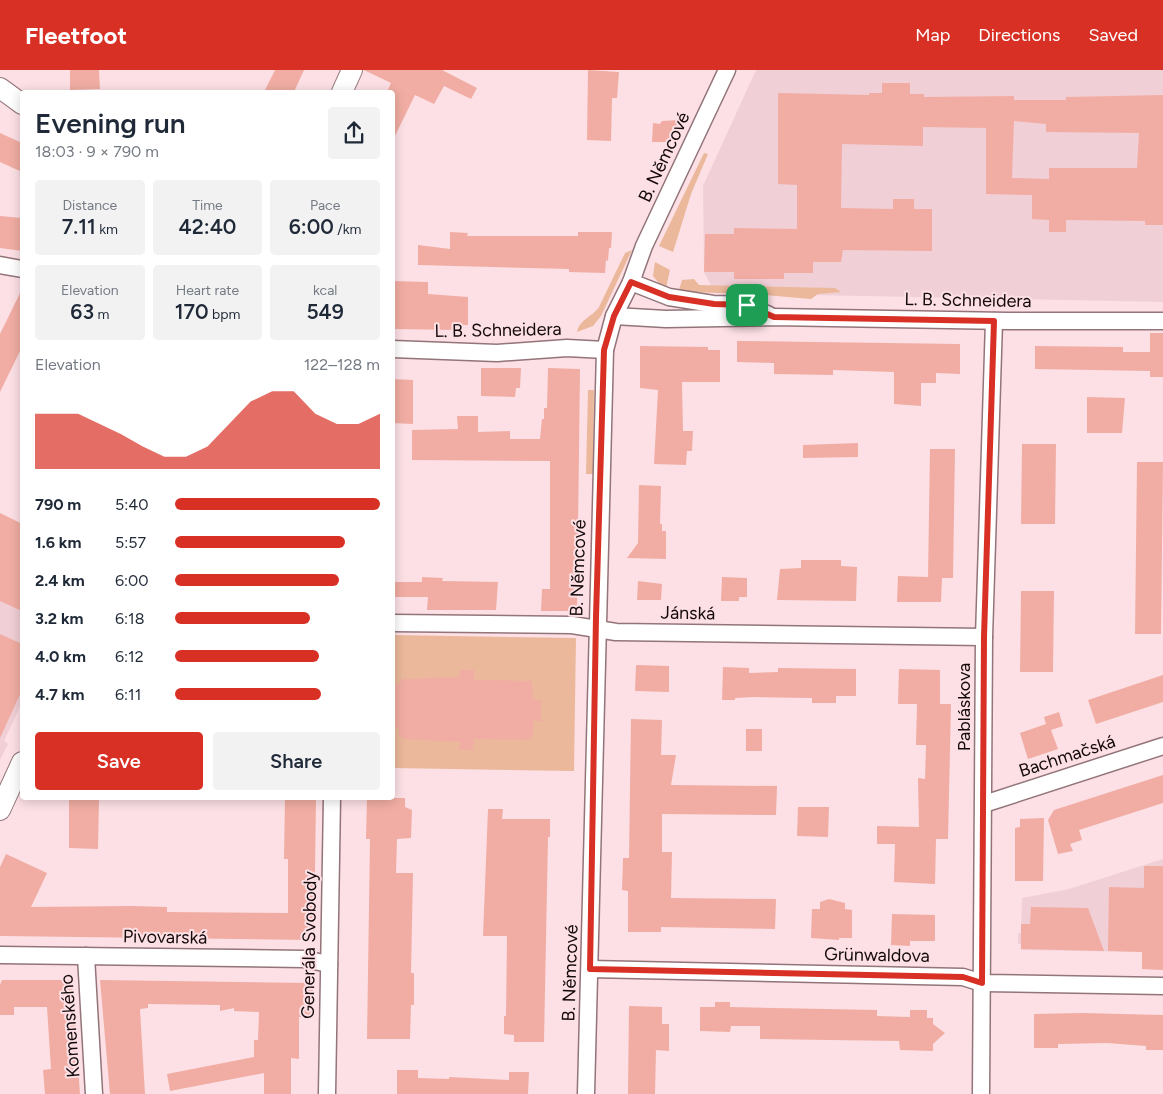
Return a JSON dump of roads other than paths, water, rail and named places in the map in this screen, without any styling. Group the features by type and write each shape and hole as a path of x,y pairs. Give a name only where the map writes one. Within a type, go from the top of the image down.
{"street":[{"path":"343,90 352,70"},
{"name":"B. Němcové","path":"586,1094 604,350 614,316 631,282 644,246 727,70"},
{"path":"0,88 20,103"},
{"path":"0,265 20,269"},
{"name":"L. B. Schneidera","path":"631,282 669,297 714,304 747,305 774,317"},
{"name":"L. B. Schneidera","path":"614,316 666,319 774,317 994,321 1163,321"},
{"name":"Pabláskova","path":"981,1094 984,637 994,321"},
{"name":"L. B. Schneidera","path":"395,349 497,353 567,348 604,350"},
{"name":"Jánská","path":"395,623 572,625 616,632 984,637"},
{"name":"Bachmačská","path":"984,804 1163,746"},
{"path":"0,810 20,766"},
{"name":"Generála Svobody","path":"326,1094 332,800"},
{"name":"Pivovarská","path":"0,955 304,959 329,964"},
{"name":"Komenského","path":"86,956 94,1094"},
{"name":"Grünwaldova","path":"590,969 963,977 982,983 1163,986"}]}
